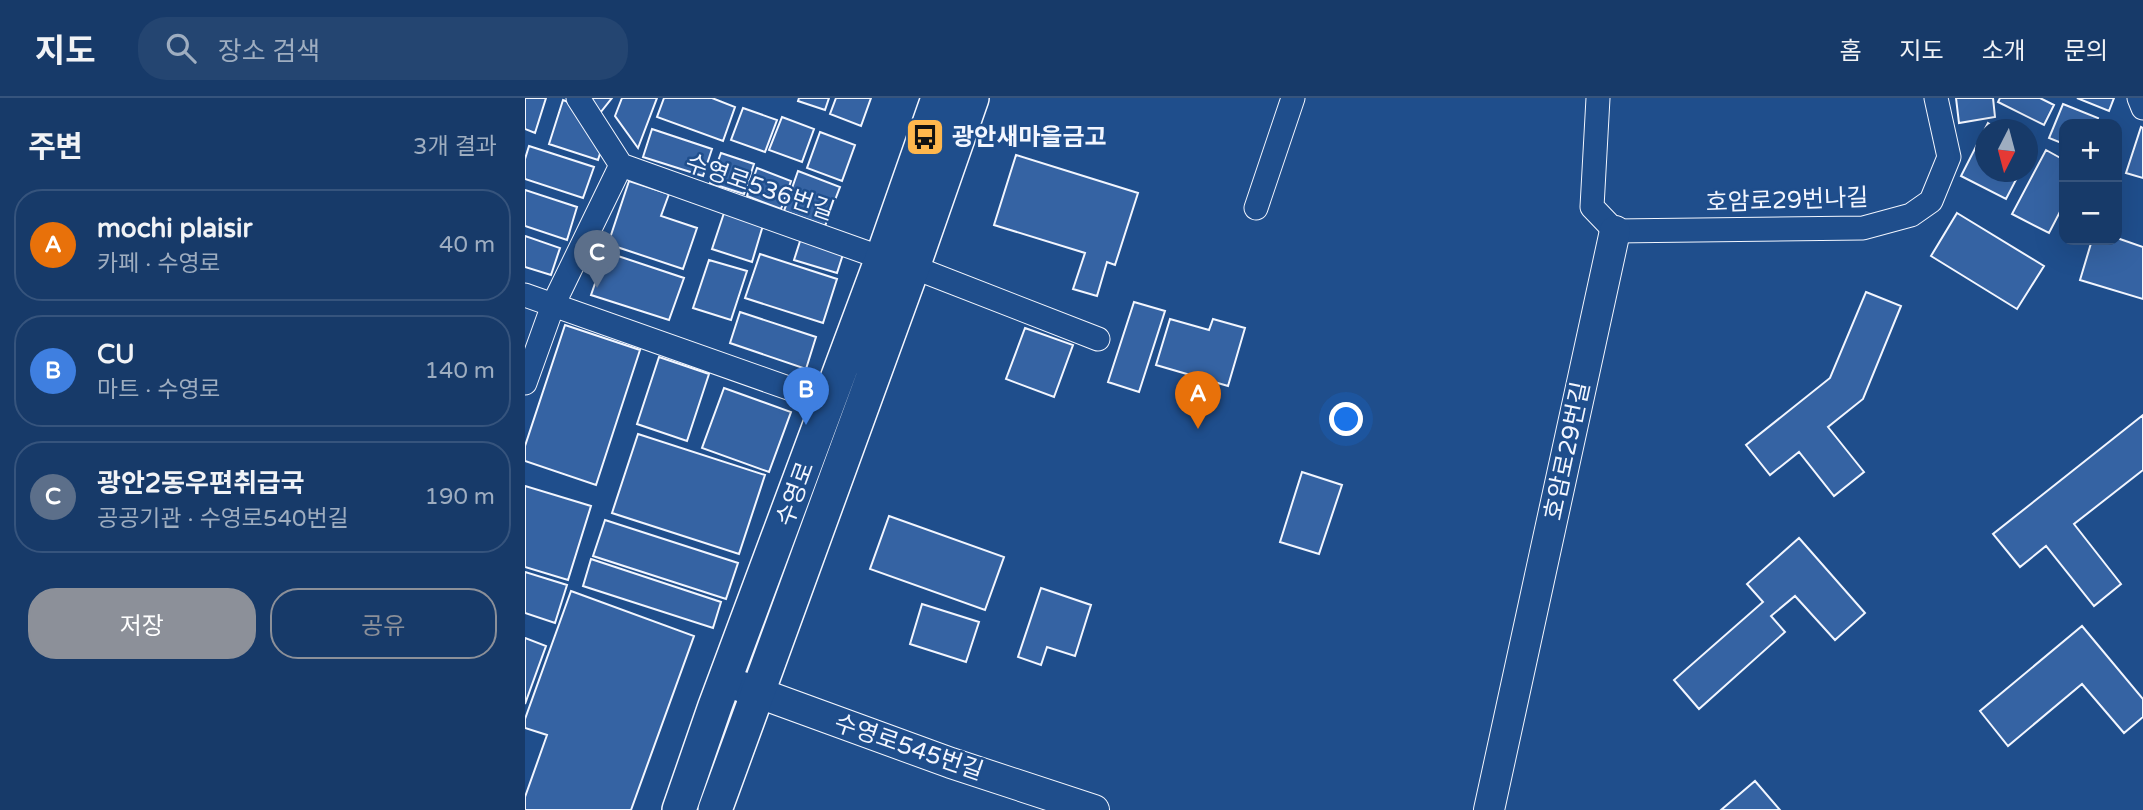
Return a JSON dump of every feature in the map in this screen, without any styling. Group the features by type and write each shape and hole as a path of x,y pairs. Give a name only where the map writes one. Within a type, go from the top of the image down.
{"main road":[{"name":"수영로","path":"679,810 938,98"},
{"name":"수영로","path":"716,810 972,98"}],"street":[{"path":"525,383 553,304 621,165 578,98"},
{"path":"1256,208 1293,98"},
{"path":"1598,98 1592,207 1615,231"},
{"name":"호암로29번나길","path":"1615,231 1863,228 1911,215 1931,201 1949,157 1936,98"},
{"path":"2139,98 2143,108"},
{"name":"수영로536번길","path":"621,165 882,258"},
{"name":"호암로29번길","path":"1489,810 1615,231"},
{"path":"913,267 1098,339"},
{"path":"525,295 828,402"},
{"name":"수영로545번길","path":"726,681 951,763 1041,802 1094,810"}],"building":[{"path":"525,98 546,98 535,133 525,129"},
{"path":"591,98 612,98 600,113"},
{"path":"622,98 657,98 638,148 615,116"},
{"path":"664,98 712,98 735,107 723,141 657,117"},
{"path":"799,98 829,98 825,110 798,101"},
{"path":"836,98 871,98 861,126 830,114"},
{"path":"1956,98 1993,98 1995,117 1959,123"},
{"path":"2000,98 2040,98 2054,105 2044,125 2038,122 2038,119 2032,119 1998,102"},
{"path":"2077,98 2114,98 2109,111"},
{"path":"563,100 576,105 603,144 598,160 549,144"},
{"path":"2063,104 2098,118 2059,119 2059,142 2049,138"},
{"path":"743,108 777,120 765,152 731,140"},
{"path":"782,117 814,129 802,162 769,150"},
{"path":"2141,127 2143,128 2143,178 2126,173"},
{"path":"652,129 712,149 703,176 643,157"},
{"path":"820,132 855,145 842,181 807,168"},
{"path":"529,146 594,167 583,198 525,179 525,159"},
{"path":"1975,149 1975,182 2015,182 2006,199 1961,176"},
{"path":"2046,150 2059,157 2059,214 2049,233 2012,214 2029,182 2038,182 2038,165"},
{"path":"721,153 754,164 744,194 710,183"},
{"path":"1016,155 1138,193 1115,265 1107,262 1097,296 1073,289 1085,253 994,225"},
{"path":"757,168 791,181 781,209 747,196"},
{"path":"798,171 840,187 825,226 784,211"},
{"path":"629,181 669,194 661,216 697,228 683,269 608,244"},
{"path":"525,190 577,207 567,240 525,226"},
{"path":"725,210 764,222 752,262 712,249"},
{"path":"1957,213 2044,266 2017,309 1931,256"},
{"path":"802,235 845,248 837,273 794,260"},
{"path":"525,236 560,248 551,275 525,267"},
{"path":"2122,240 2143,247 2143,299 2080,280 2090,245 2122,245"},
{"path":"606,252 684,278 669,320 591,295"},
{"path":"760,254 837,279 823,323 745,298"},
{"path":"709,260 747,271 731,320 693,308"},
{"path":"1866,292 1901,306 1863,399 1828,427 1864,472 1834,496 1799,452 1770,475 1746,445 1830,378"},
{"path":"1134,302 1165,311 1139,392 1108,382"},
{"path":"740,312 816,337 806,369 730,343"},
{"path":"1170,319 1209,330 1213,319 1245,328 1228,386 1156,365"},
{"path":"565,325 640,350 596,485 525,461 525,446"},
{"path":"1025,328 1073,345 1054,397 1006,379"},
{"path":"659,357 709,374 687,441 637,424"},
{"path":"724,388 791,412 769,472 702,448"},
{"path":"2143,415 2143,470 2074,524 2121,584 2094,606 2046,546 2020,567 1993,534"},
{"path":"638,434 765,475 739,554 612,513"},
{"path":"1302,472 1342,485 1319,554 1280,542"},
{"path":"525,486 591,506 568,580 525,567"},
{"path":"889,516 1004,557 985,610 870,569"},
{"path":"605,520 738,563 726,599 593,556"},
{"path":"1799,538 1865,613 1835,640 1795,596 1771,616 1785,632 1699,709 1674,680 1763,602 1747,584"},
{"path":"591,559 721,602 713,628 583,586"},
{"path":"525,572 567,585 555,623 525,613"},
{"path":"1041,588 1091,605 1075,656 1047,647 1041,665 1018,657"},
{"path":"571,591 694,636 631,810 525,810 525,797 547,735 525,728 525,719"},
{"path":"922,604 979,622 966,662 910,644"},
{"path":"2082,626 2143,699 2143,717 2124,733 2082,684 2008,746 1980,711"},
{"path":"525,638 546,646 525,704"},
{"path":"1755,781 1780,810 1721,810"}],"place":[{"name":"광안새마을금고","path":"925,137"},
{"name":"광안2동우편취급국","path":"597,288"},
{"name":"CU","path":"806,425"},
{"name":"mochi plaisir","path":"1198,429"}]}
